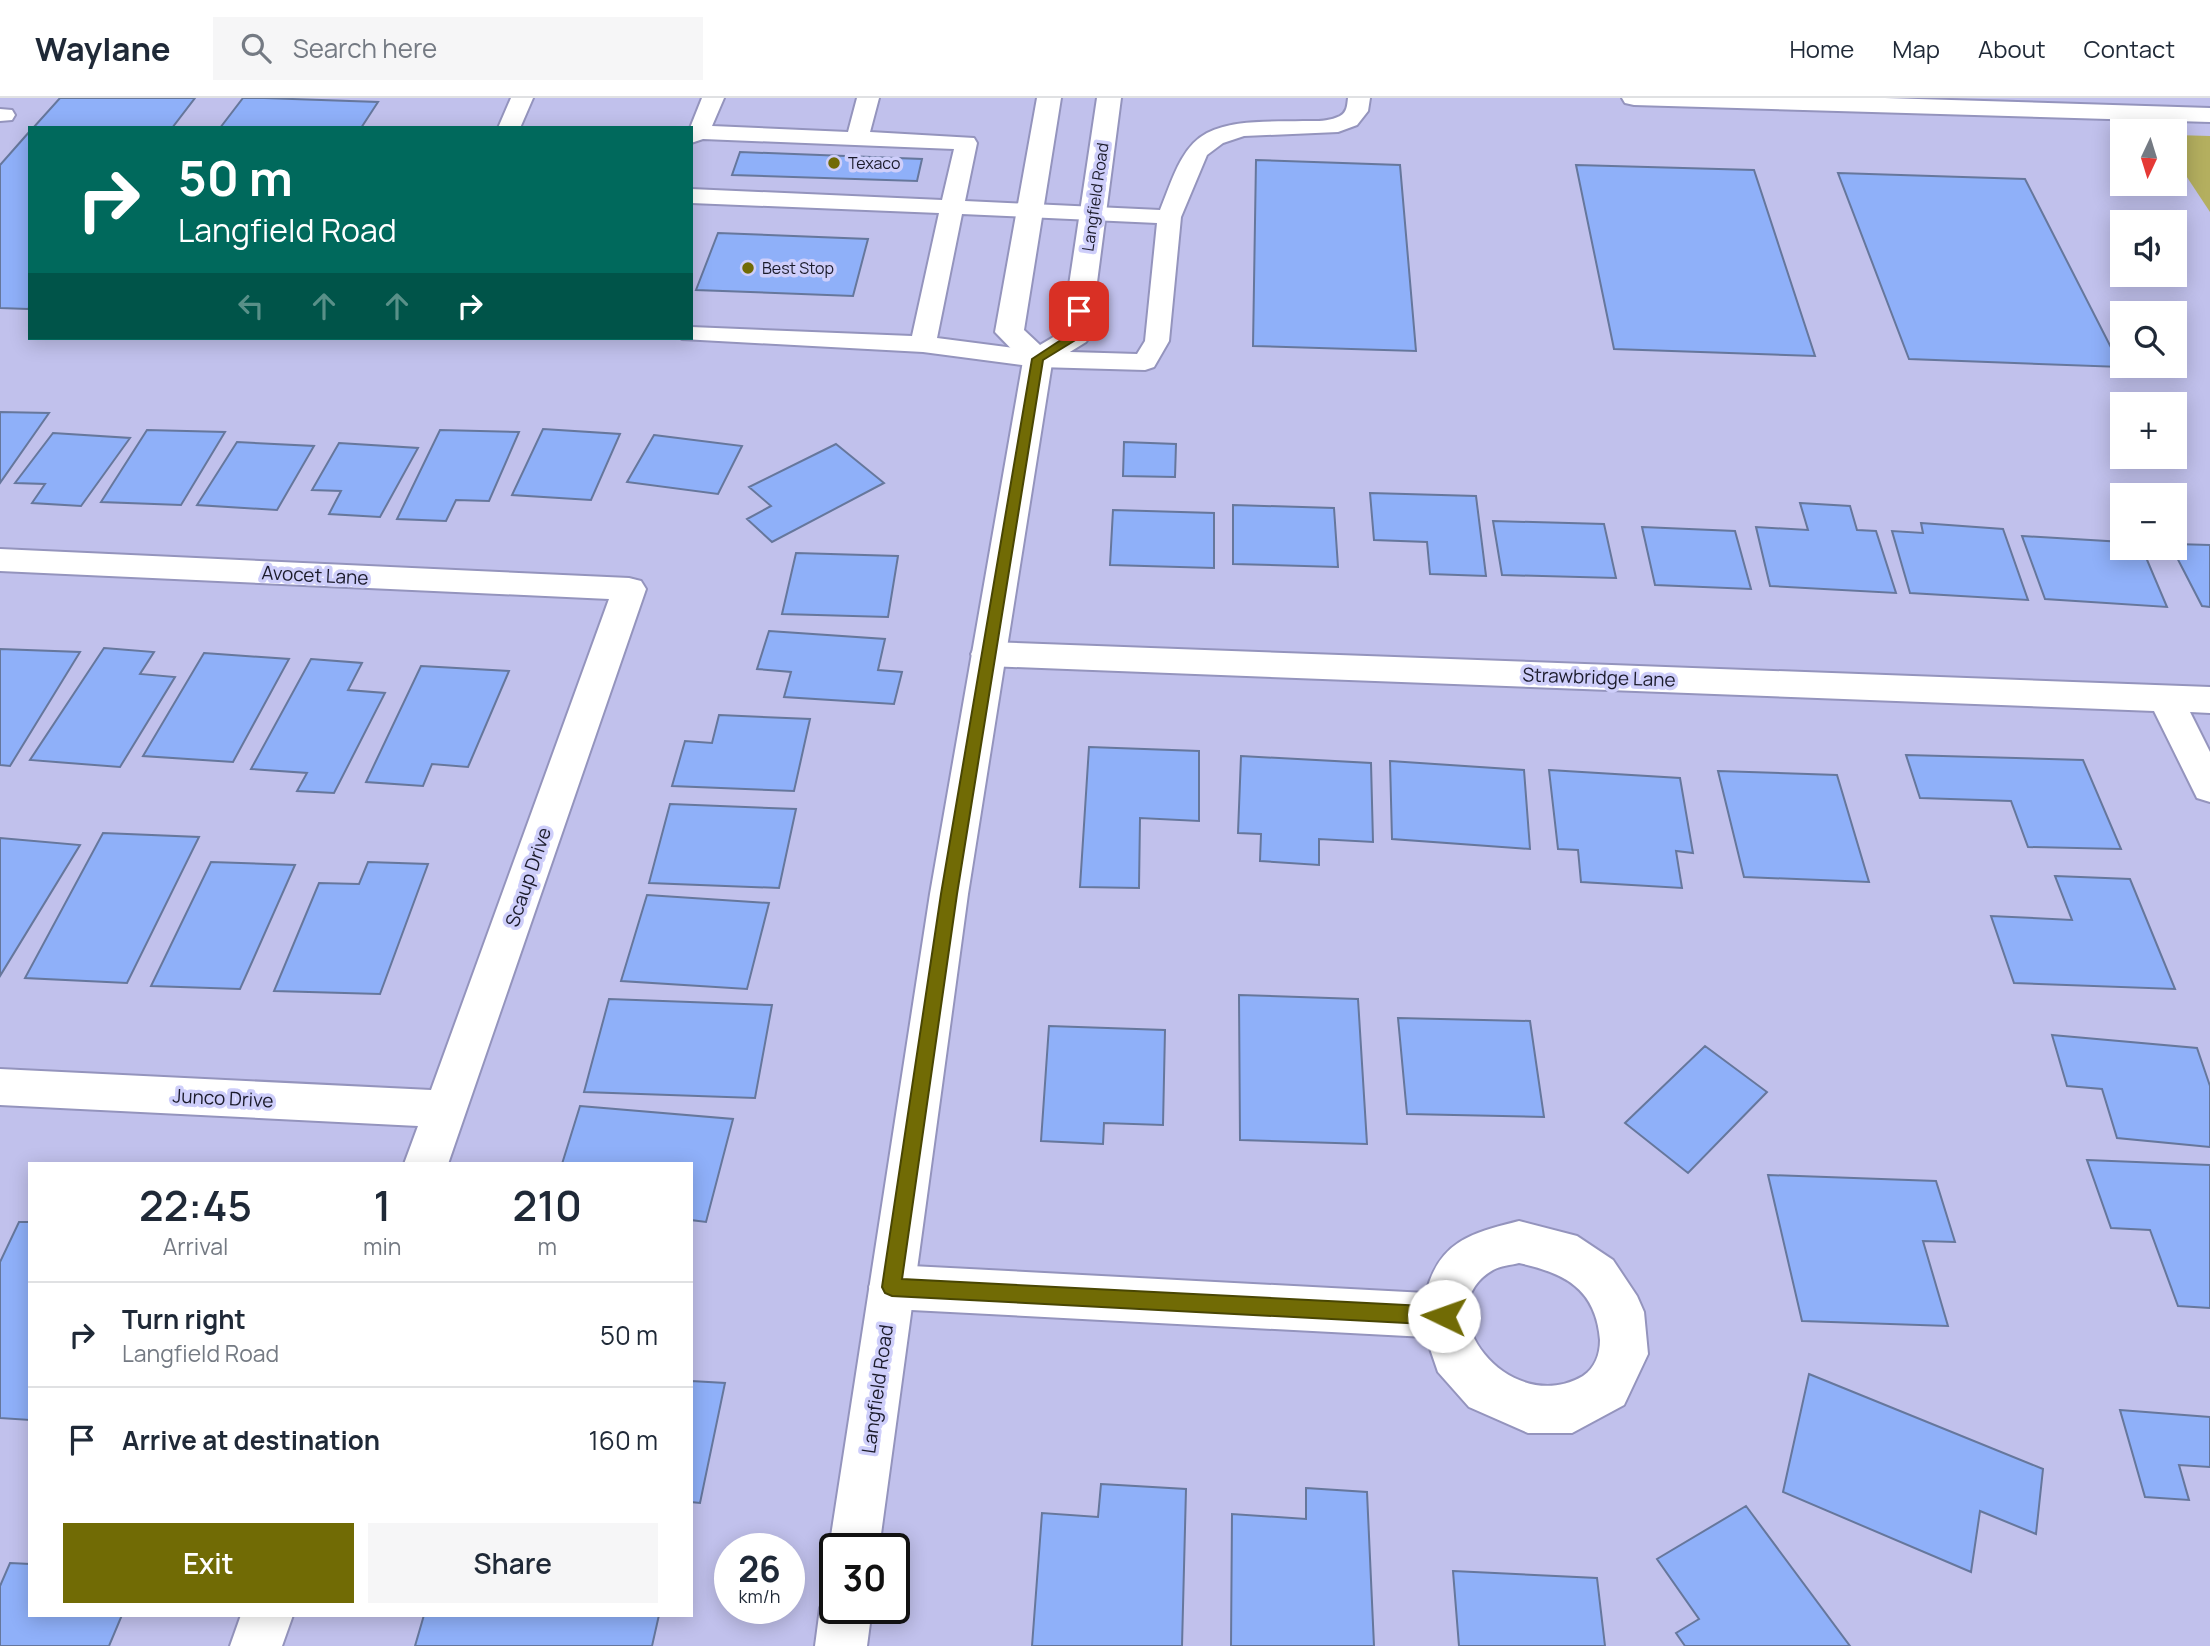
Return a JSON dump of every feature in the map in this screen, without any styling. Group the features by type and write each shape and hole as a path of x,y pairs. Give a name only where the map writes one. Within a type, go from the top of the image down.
{"street":[{"path":"1038,359 1009,332 1049,98"},
{"name":"Langfield Road","path":"857,1533 988,654 1038,359 1076,336 1109,98"},
{"path":"1634,98 2210,115"},
{"name":"Avocet Lane","path":"0,560 629,589"},
{"name":"Scaup Drive","path":"427,1162 629,589"},
{"name":"Strawbridge Lane","path":"988,654 2210,700"},
{"path":"2165,698 2210,788"},
{"name":"Junco Drive","path":"0,1087 445,1109"},
{"path":"892,1287 1444,1316"},
{"path":"256,1646 266,1617"},
{"path":"841,1646 844,1624"}],"lane":[{"path":"510,126 522,98"},
{"path":"713,98 695,134 966,143 923,344"},
{"path":"857,139 868,98"},
{"path":"693,334 923,344 1038,359 1145,362 1157,341 1169,217 1189,167 1199,151 1215,138 1243,130 1330,127 1349,120 1357,111 1359,98"},
{"path":"693,196 1169,217"}],"shaded area":[{"path":"2188,135 2210,136 2210,212 2188,179"}],"building":[{"path":"60,98 195,98 174,126 35,126"},
{"path":"243,98 378,102 362,126 222,126"},
{"path":"28,133 28,309 0,308 0,165"},
{"path":"740,152 922,159 917,181 732,175"},
{"path":"1256,160 1400,165 1416,351 1253,346"},
{"path":"1576,165 1754,170 1815,356 1614,349"},
{"path":"1838,173 2025,179 2110,345 2110,367 1909,359"},
{"path":"718,233 868,239 853,296 696,290"},
{"path":"0,412 49,413 0,483"},
{"path":"543,429 620,434 591,500 512,495"},
{"path":"147,430 225,432 181,505 101,502"},
{"path":"440,430 519,432 489,501 456,500 446,521 397,519"},
{"path":"53,433 130,438 81,506 32,503 45,484 15,483"},
{"path":"654,435 742,446 718,494 627,482"},
{"path":"237,442 314,446 277,510 197,505"},
{"path":"1124,442 1176,444 1175,477 1123,476"},
{"path":"339,443 418,448 380,517 329,514 341,491 312,490"},
{"path":"836,444 884,483 772,542 747,519 771,506 749,487"},
{"path":"1370,493 1476,496 1486,576 1430,574 1427,542 1374,540"},
{"path":"1800,503 1850,506 1857,530 1876,531 1896,593 1770,586 1756,527 1808,530"},
{"path":"1233,505 1334,508 1338,567 1233,564"},
{"path":"1113,510 1214,513 1214,568 1110,565"},
{"path":"1493,521 1604,524 1616,578 1502,575"},
{"path":"1921,523 2003,529 2028,600 1910,593 1892,531 1923,533"},
{"path":"1642,527 1735,531 1751,589 1655,585"},
{"path":"2022,536 2110,541 2110,560 2147,560 2167,607 2045,599"},
{"path":"2187,544 2210,545 2210,607 2202,606 2178,560 2187,560"},
{"path":"796,553 898,556 888,617 782,614"},
{"path":"769,631 885,639 878,670 902,672 894,704 784,697 791,672 757,669"},
{"path":"104,648 154,652 140,674 175,677 120,767 30,760"},
{"path":"0,649 80,652 10,766 0,765"},
{"path":"204,653 289,659 233,762 143,756"},
{"path":"311,659 362,663 348,690 385,693 334,793 297,791 307,773 251,769"},
{"path":"421,666 509,671 468,767 432,764 423,786 366,782"},
{"path":"719,715 810,719 794,791 672,786 685,741 712,743"},
{"path":"1089,747 1199,751 1199,821 1140,818 1139,888 1080,887"},
{"path":"1906,755 2083,760 2121,849 2028,847 2011,801 1920,798"},
{"path":"1241,756 1371,763 1373,842 1319,839 1319,865 1260,861 1261,834 1238,833"},
{"path":"1390,761 1524,770 1530,849 1392,839"},
{"path":"1549,770 1680,778 1693,853 1676,851 1682,888 1581,882 1578,850 1558,849"},
{"path":"1718,771 1837,775 1869,882 1744,877"},
{"path":"670,804 796,809 779,888 649,883"},
{"path":"103,833 199,837 127,983 25,978"},
{"path":"0,838 80,845 0,976"},
{"path":"211,862 295,865 240,989 151,986"},
{"path":"368,862 428,864 380,994 274,991 319,883 359,884"},
{"path":"2055,876 2130,879 2175,989 2014,983 1991,916 2072,920"},
{"path":"647,895 769,903 747,989 621,981"},
{"path":"1239,995 1358,999 1367,1144 1240,1140"},
{"path":"609,999 772,1005 755,1098 584,1092"},
{"path":"1398,1018 1530,1021 1544,1117 1407,1114"},
{"path":"1049,1026 1165,1030 1163,1125 1104,1123 1103,1144 1041,1141"},
{"path":"2052,1035 2197,1048 2210,1086 2210,1147 2117,1138 2102,1089 2067,1086"},
{"path":"1705,1046 1767,1092 1688,1173 1625,1123"},
{"path":"580,1106 733,1119 706,1222 693,1220 693,1162 563,1162"},
{"path":"2087,1160 2210,1165 2210,1308 2178,1306 2150,1230 2111,1228"},
{"path":"1768,1175 1936,1181 1955,1242 1923,1241 1948,1326 1802,1321"},
{"path":"19,1222 28,1222 28,1420 0,1418 0,1262"},
{"path":"1809,1374 2043,1469 2036,1534 1980,1511 1971,1572 1783,1492"},
{"path":"693,1381 725,1383 700,1503 693,1502"},
{"path":"2120,1410 2210,1417 2210,1467 2179,1465 2189,1500 2145,1497"},
{"path":"1101,1484 1186,1489 1182,1646 1032,1646 1042,1513 1098,1517"},
{"path":"1306,1488 1367,1492 1374,1646 1231,1646 1232,1514 1306,1519"},
{"path":"1746,1506 1850,1646 1685,1646 1676,1633 1699,1619 1657,1559"},
{"path":"10,1563 28,1564 28,1617 121,1617 109,1646 0,1646 0,1586"},
{"path":"1453,1571 1597,1578 1605,1646 1459,1646"},
{"path":"423,1617 659,1617 652,1646 415,1646"}],"place":[{"name":"Texaco","path":"834,163"},
{"name":"Best Stop","path":"748,268"}],"route":[{"path":"1079,311 1076,336 1038,359 949,894 892,1287 1444,1316"}]}
